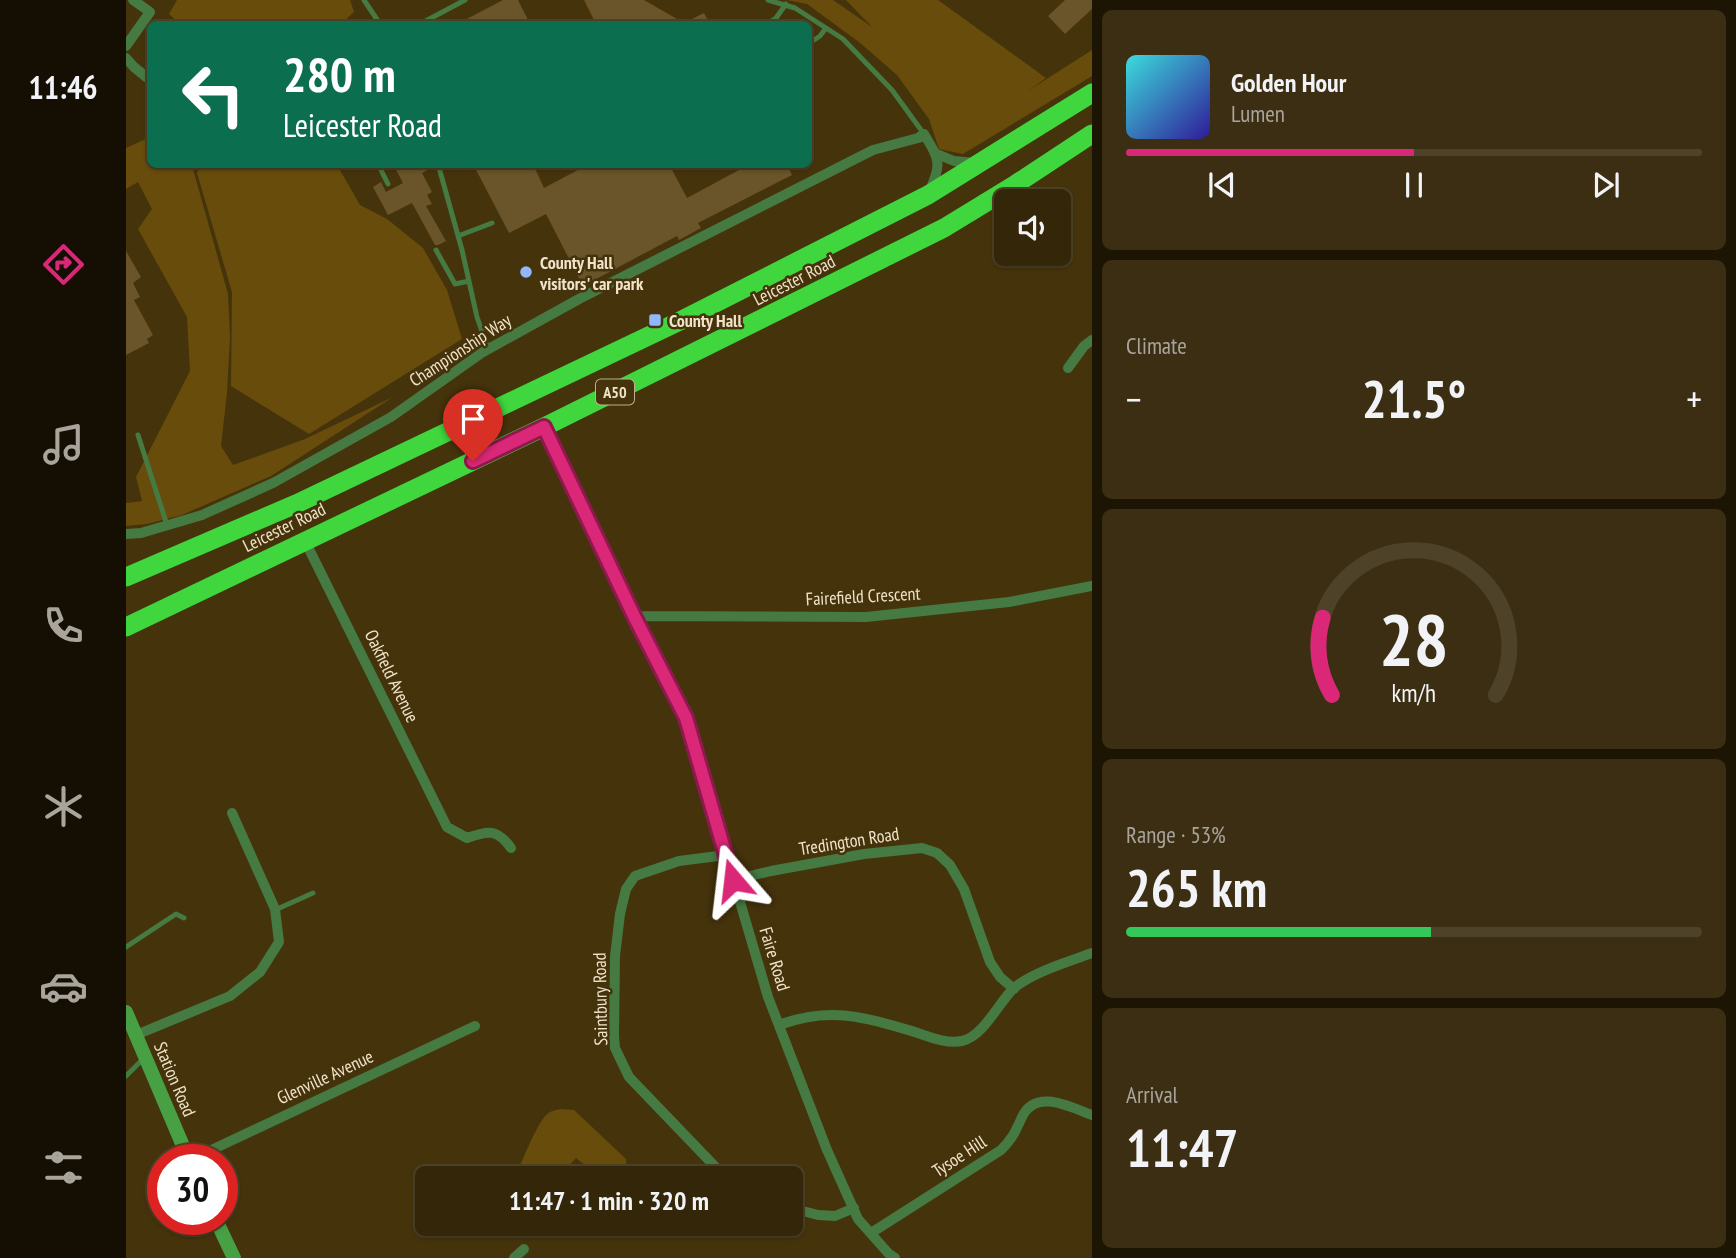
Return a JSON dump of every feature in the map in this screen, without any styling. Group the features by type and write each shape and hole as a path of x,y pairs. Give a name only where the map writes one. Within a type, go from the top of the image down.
{"highway":[{"name":"Leicester Road","path":"126,577 296,505 680,321 928,195 1092,93"},
{"name":"Leicester Road","path":"126,627 544,427 944,228 1092,134"}],"street":[{"path":"126,46 150,12 133,0"},
{"path":"126,58 147,78"},
{"path":"925,134 937,154 938,170 928,195"},
{"name":"Championship Way","path":"126,534 141,533 202,515 285,476 391,417 488,349 570,304 873,150 925,134"},
{"path":"937,154 954,161 978,164"},
{"path":"1068,368 1084,346 1092,340"},
{"name":"Faire Road","path":"544,427 686,718 768,997 827,1150 858,1219 895,1258"},
{"name":"Oakfield Avenue","path":"305,541 447,827 467,838 488,832 498,834 512,848"},
{"name":"Fairefield Crescent","path":"634,616 866,618 1009,602 1092,586"},
{"path":"136,1035 230,996 260,972 279,942 275,910 232,813"},
{"name":"Tredington Road","path":"733,880 864,855 922,848 937,853 950,865 964,889 990,962 1000,977 1014,989"},
{"name":"Saintbury Road","path":"714,1166 629,1077 615,1048 615,956 626,888 635,876 679,861 726,855"},
{"path":"779,1025 798,1018 832,1015 860,1017 950,1043 966,1040 986,1023 1014,989 1035,976 1092,953"},
{"name":"Station Road","path":"126,1012 183,1144"},
{"name":"Glenville Avenue","path":"224,1144 475,1026"},
{"name":"Tysoe Hill","path":"871,1233 1001,1150 1013,1138 1023,1114 1035,1102 1046,1100 1092,1115"},
{"path":"803,1211 835,1216 854,1208"},
{"path":"223,1235 233,1258"},
{"path":"513,1258 524,1249"}],"lane":[{"path":"364,0 378,21"},
{"path":"423,21 464,0"},
{"path":"768,0 795,8 843,39 892,90 925,134"},
{"path":"772,21 786,4"},
{"path":"812,41 826,27"},
{"path":"380,168 388,184"},
{"path":"439,168 477,317 488,349"},
{"path":"458,236 492,223"},
{"path":"436,250 455,285 469,281"},
{"path":"138,435 167,526"},
{"path":"275,910 313,893"},
{"path":"126,947 176,914 184,918"},
{"path":"158,927 165,929"},
{"path":"126,1076 145,1056"}],"shaded area":[{"path":"177,0 350,0 354,12 344,21 177,21 169,14"},
{"path":"787,0 833,0 872,27 846,0 938,0 1046,78 1028,91 1092,50 1092,76 963,154 939,149 929,119 897,75 859,42 807,4"},
{"path":"147,138 147,168 193,168 228,294 230,337 221,446 233,465 305,439 393,397 271,476 182,515 126,526 126,503 142,501 136,477 190,371 187,317 138,229 152,209 138,182 126,189 126,148"},
{"path":"199,168 339,168 360,205 387,219 423,248 447,290 462,339 309,434 231,386 232,292 197,173"},
{"path":"561,1109 574,1110 626,1159 626,1166 586,1166 576,1158 569,1166 520,1166 533,1137 549,1113"}],"building":[{"path":"503,0 518,0 528,21 463,21"},
{"path":"584,0 644,0 681,21 594,21"},
{"path":"1065,0 1092,0 1092,9 1065,34 1048,16"},
{"path":"704,13 708,21 688,21"},
{"path":"395,168 431,168 422,173 432,192 427,195 432,204 426,206 446,241 435,245 412,203 388,215 373,187 381,182 386,192 403,183"},
{"path":"475,168 535,168 544,188 582,168 671,168 687,198 743,168 789,168 792,175 698,223 701,228 679,240 677,236 583,286 546,214 509,233"},
{"path":"126,251 141,277 133,283 140,297 134,300 153,335 147,339 149,343 126,355"}],"place":[{"name":"County Hall visitors' car park","path":"526,272"},
{"name":"County Hall","path":"655,320"}],"route":[{"path":"473,461 544,427 686,718 733,880"}]}
